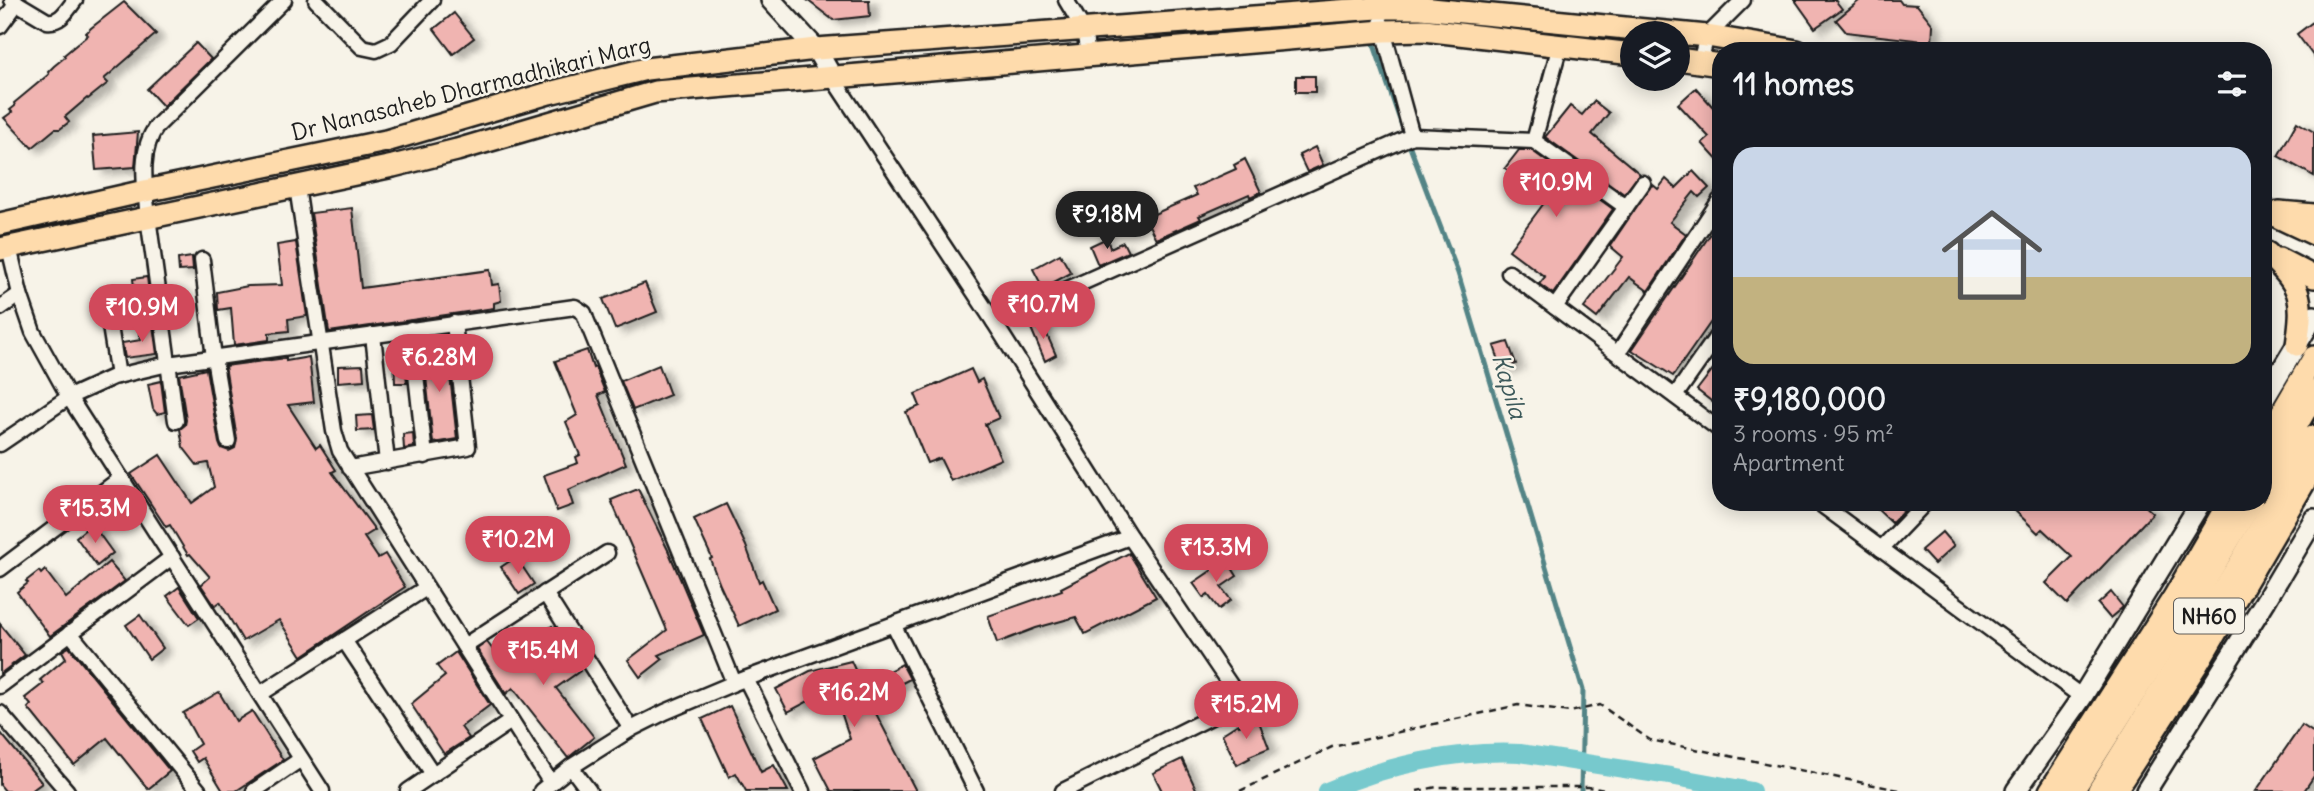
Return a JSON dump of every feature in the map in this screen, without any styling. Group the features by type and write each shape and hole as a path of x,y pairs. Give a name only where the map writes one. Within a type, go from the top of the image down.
{"highway":[{"path":"2272,465 2314,392"},
{"name":"NH60","path":"2272,510 2314,438"},
{"name":"NH60","path":"2071,791 2245,511"},
{"name":"NH60","path":"2100,791 2272,511"}],"main road":[{"name":"Dr Nanasaheb Dharmadhikari Marg","path":"2,223 386,141 549,93 646,69 816,49 1084,30 1376,4 1707,36 1743,42"},
{"path":"4,248 297,187 457,150 654,92 1383,31 1424,30 1620,52"},
{"path":"1690,60 1710,63"},
{"path":"2272,211 2314,215"},
{"path":"2272,214 2314,234"},
{"path":"2272,256 2314,277"},
{"path":"2272,259 2289,275 2300,294 2305,351 2272,424"},
{"path":"2115,791 2198,663 2314,466"},
{"path":"2050,791 2174,597 2224,511"}],"street":[{"path":"0,26 15,1 53,22 60,19 75,0"},
{"path":"176,421 145,191 146,145 157,126 284,0"},
{"path":"316,0 362,47 376,50 391,43 432,0"},
{"path":"771,0 816,49 1130,537 1233,690 1234,701 1227,709 1063,791"},
{"path":"1066,0 1084,30 1088,55"},
{"path":"1710,63 1707,36 1743,0"},
{"path":"1376,4 1412,136"},
{"path":"1534,141 1560,45"},
{"path":"994,322 1412,136 1534,141 1626,207"},
{"path":"1555,307 1643,183"},
{"path":"297,187 334,431 340,451 511,721 546,787 571,767 631,729 740,681 1130,537"},
{"path":"1618,353 1712,218"},
{"path":"2,223 4,248 33,332 69,397 322,791"},
{"path":"202,260 228,441"},
{"path":"1508,273 1712,423"},
{"path":"0,308 20,294"},
{"path":"105,295 118,376"},
{"path":"0,444 69,397 118,376 168,364 575,307 583,313 740,681 802,791"},
{"path":"2272,390 2305,351 2314,316"},
{"path":"350,468 468,447 454,323"},
{"path":"411,329 425,456"},
{"path":"373,335 387,462"},
{"path":"1675,396 1712,343"},
{"path":"0,569 121,478"},
{"path":"1830,511 2082,697"},
{"path":"1881,549 1917,511"},
{"path":"2016,791 2082,697 2196,511"},
{"path":"2146,791 2314,519"},
{"path":"464,646 607,552"},
{"path":"0,686 172,557"},
{"path":"260,694 426,587"},
{"path":"545,593 631,729"},
{"path":"894,626 976,791"},
{"path":"70,633 198,791"},
{"path":"344,640 433,774"},
{"path":"0,713 67,791"},
{"path":"408,791 511,721"},
{"path":"254,791 301,759"},
{"path":"571,767 589,791"}],"path":[{"path":"1240,791 1332,747 1518,705 1570,712 1600,705 1650,740 1904,791"},
{"path":"1417,791 1437,788 1588,787 1610,791"}],"building":[{"path":"807,0 869,0 870,16 833,20"},
{"path":"1795,0 1835,0 1842,9 1815,28"},
{"path":"1860,0 1899,0 1902,4 1917,5 1933,25 1932,42 1846,32 1836,20"},
{"path":"124,2 156,34 104,79 108,83 65,117 69,122 60,129 55,129 32,148 4,118 12,112 10,110 15,106 14,103 49,74 64,55 88,35 86,33 91,28"},
{"path":"454,13 474,38 453,54 434,29"},
{"path":"2314,21 2314,57 2297,34"},
{"path":"196,43 211,59 163,106 147,89"},
{"path":"1296,76 1315,76 1315,92 1296,92"},
{"path":"1696,88 1712,106 1712,154 1702,143 1709,137 1678,104"},
{"path":"1594,101 1609,113 1592,134 1640,174 1624,194 1545,137 1570,106 1582,115"},
{"path":"2297,122 2314,132 2314,176 2278,156"},
{"path":"138,132 135,167 96,170 93,136"},
{"path":"1315,147 1323,165 1307,172 1299,155"},
{"path":"1519,150 1531,150 1613,209 1553,294 1539,284 1545,277 1509,250 1547,199 1505,168"},
{"path":"1245,159 1261,192 1250,197 1249,194 1199,216 1201,219 1156,239 1145,218 1197,195 1193,188 1236,169 1234,165"},
{"path":"1693,171 1709,188 1699,197 1694,192 1670,222 1686,234 1648,291 1629,277 1597,318 1584,308 1623,257 1610,246 1652,184 1658,189 1666,179 1676,188"},
{"path":"352,208 361,288 490,270 492,285 499,284 501,301 494,303 494,308 329,332 311,213"},
{"path":"1712,232 1712,320 1673,376 1632,350"},
{"path":"1107,238 1110,248 1123,242 1128,252 1098,265 1090,246"},
{"path":"296,242 307,316 288,319 289,331 269,333 269,340 234,345 231,308 218,310 217,292 248,286 282,285 277,245"},
{"path":"1060,254 1071,273 1043,288 1033,269"},
{"path":"192,257 193,270 179,271 178,259"},
{"path":"147,277 149,293 135,295 133,279"},
{"path":"645,283 657,312 615,329 603,299"},
{"path":"115,295 127,296 127,309 117,309"},
{"path":"1041,321 1056,355 1045,361 1030,326"},
{"path":"153,325 157,354 125,358 122,343 141,340 138,329"},
{"path":"429,337 431,351 447,349 457,439 433,443 422,338"},
{"path":"1508,342 1516,364 1502,369 1494,346"},
{"path":"587,350 605,392 598,395 626,464 568,490 573,505 557,511 544,475 578,463 576,457 580,455 566,422 577,415 555,361"},
{"path":"404,355 407,383 395,383 394,356"},
{"path":"309,357 314,402 288,405 316,448 320,445 336,470 332,472 375,530 364,537 378,558 385,554 405,587 302,656 279,620 243,641 220,602 215,606 201,585 210,577 190,554 188,555 170,525 166,527 131,474 160,455 192,503 214,487 208,463 197,465 183,447 180,429 186,420 179,375 206,369 219,443 221,448 229,451 235,448 237,439 225,366"},
{"path":"363,365 364,380 338,382 338,366"},
{"path":"659,365 670,395 633,410 621,381"},
{"path":"971,369 977,382 982,379 999,418 985,424 1001,459 951,481 940,458 927,463 906,412 920,406 915,394"},
{"path":"1712,370 1712,402 1697,390"},
{"path":"161,381 165,412 157,414 153,409 148,384"},
{"path":"372,415 374,430 357,431 356,416"},
{"path":"413,433 414,447 404,449 403,434"},
{"path":"638,489 668,550 704,635 659,655 663,659 640,677 628,660 667,630 611,500"},
{"path":"726,504 759,582 762,580 775,609 739,626 694,519"},
{"path":"1879,511 1903,511 1892,523"},
{"path":"2015,511 2153,513 2067,604 2046,583 2072,557 2042,529 2038,533"},
{"path":"92,524 113,553 97,566 76,537"},
{"path":"1942,532 1954,546 1934,564 1921,550"},
{"path":"1129,553 1156,597 1085,634 1076,617 997,643 988,616 1062,590 1061,588"},
{"path":"516,557 534,584 519,594 501,567"},
{"path":"1227,560 1237,576 1221,587 1231,600 1219,609 1208,595 1204,598 1193,583"},
{"path":"109,562 125,581 50,636 17,592 28,583 26,581 39,571 41,574 45,570 66,598"},
{"path":"179,587 199,618 189,625 167,596"},
{"path":"2111,592 2123,607 2110,618 2098,604"},
{"path":"140,615 163,648 149,659 126,625"},
{"path":"0,624 25,655 0,674"},
{"path":"552,626 565,642 561,645 580,671 556,688 594,737 568,758 513,688 506,694 477,649 487,642 503,663"},
{"path":"69,647 170,771 148,789 107,738 74,765 28,708 31,705 25,698 44,683 40,680 66,658 62,651"},
{"path":"456,652 490,705 461,727 469,738 444,754 411,704 445,676 437,666"},
{"path":"851,661 862,685 902,664 910,679 869,700 916,791 831,791 814,758 850,739 833,688 788,712 776,689 810,671"},
{"path":"219,692 236,721 252,711 283,760 236,791 223,791 203,758 197,762 190,751 200,744 183,713"},
{"path":"730,706 761,772 774,765 788,791 746,791 736,773 729,777 702,719"},
{"path":"1258,719 1269,748 1249,756 1250,758 1237,765 1222,734 1238,724 1239,726"},
{"path":"2302,725 2314,733 2314,776 2304,791 2256,791"},
{"path":"0,732 42,783 31,791 5,791 0,785"},
{"path":"1182,759 1197,791 1162,791 1153,773"}],"waterway":[{"name":"Kapila","path":"1371,36 1403,129"},
{"name":"Kapila","path":"1407,139 1458,273 1583,690 1581,791"},
{"path":"1327,791 1373,774 1422,761 1496,753 1520,753 1752,791"}]}
